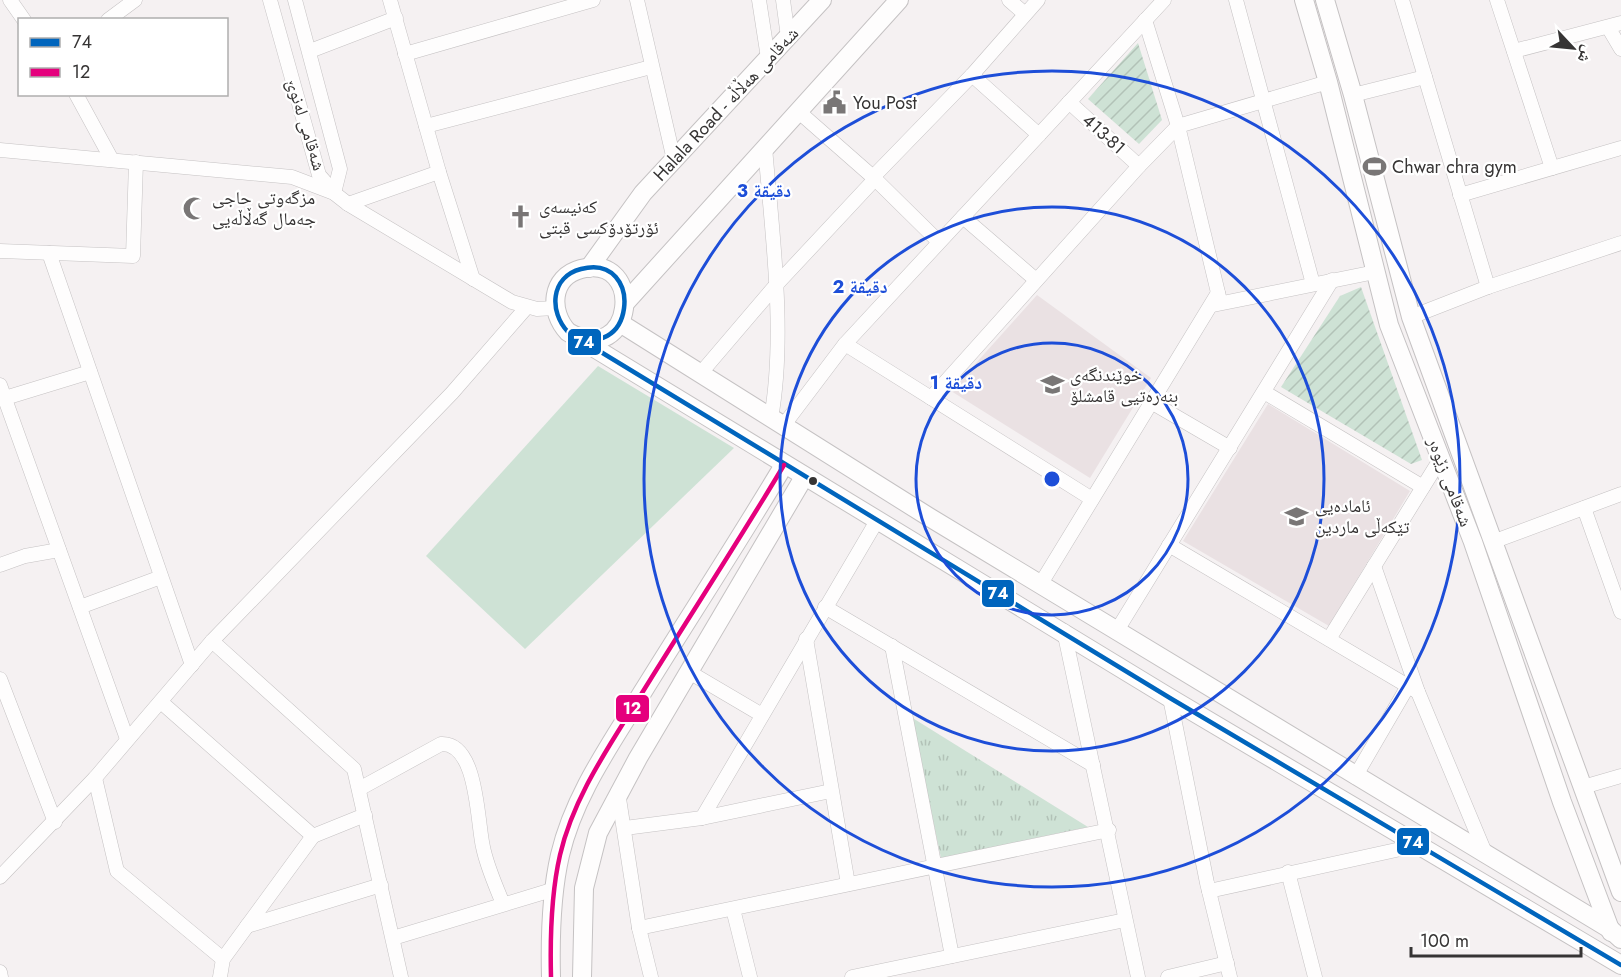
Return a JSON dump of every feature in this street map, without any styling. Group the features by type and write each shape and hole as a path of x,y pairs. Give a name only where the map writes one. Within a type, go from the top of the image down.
{"street":[{"path":"10,0 23,18"},
{"path":"111,18 135,0"},
{"name":"شەقامی لەنوێ","path":"270,0 319,175 334,193"},
{"name":"شەقامی لەنوێ","path":"295,0 340,169 334,193"},
{"path":"390,0 439,172 474,279"},
{"path":"405,54 592,0"},
{"path":"637,0 674,160"},
{"path":"759,0 768,58"},
{"path":"783,0 788,37"},
{"name":"Halala Road - شەقامی هەڵاڵە","path":"589,267 628,211 822,0"},
{"path":"568,332 577,337 596,339 611,332 620,323 626,302 899,0"},
{"path":"1009,0 1024,14"},
{"path":"700,374 776,285 972,75 1038,0"},
{"path":"777,422 938,240 963,217 1164,0"},
{"path":"1236,0 1313,284"},
{"name":"شەقامی زێوەر","path":"1304,0 1328,82 1389,325 1473,542 1562,802 1593,885 1615,934 1621,955"},
{"name":"شەقامی زێوەر","path":"1325,0 1353,95 1411,317 1495,541 1621,892"},
{"path":"1402,0 1488,286"},
{"path":"1497,0 1552,168"},
{"path":"310,51 396,18"},
{"path":"278,28 300,19"},
{"path":"1040,585 1216,300 1178,126 1145,20"},
{"path":"1514,51 1615,25 1621,49"},
{"path":"426,126 651,67"},
{"path":"972,75 1039,135"},
{"path":"1353,95 1425,76"},
{"path":"931,398 1139,166 1178,126 1328,82"},
{"path":"77,96 112,160"},
{"name":"413-81","path":"1069,102 1139,166"},
{"path":"799,112 874,178 938,240"},
{"path":"765,147 776,285 777,422"},
{"path":"1460,195 1621,148"},
{"path":"0,150 292,177 334,193 348,204 501,297 526,308 555,308"},
{"path":"0,251 134,256 136,162"},
{"path":"348,204 439,172"},
{"path":"963,217 1036,280"},
{"path":"1411,317 1488,286 1621,243"},
{"path":"49,253 192,665"},
{"path":"626,302 624,292 614,277 607,271 589,267 579,269 563,280 558,288 555,308 557,317 568,332 784,465 1064,631 1170,698 1621,965"},
{"path":"1216,300 1375,272"},
{"path":"1116,632 1332,280"},
{"path":"0,877 95,778 212,641 452,393 526,308"},
{"path":"620,323 1116,632 1543,888 1615,934"},
{"path":"845,344 1092,499"},
{"path":"90,372 2,391 127,738"},
{"path":"1264,392 1423,487"},
{"path":"1151,402 1230,447"},
{"path":"1329,639 1441,458"},
{"path":"551,977 555,889 560,854 588,782 784,465"},
{"path":"582,977 584,888 598,833 618,792 804,477"},
{"path":"1495,541 1621,494"},
{"path":"1584,508 1621,612"},
{"path":"915,541 929,517"},
{"path":"702,818 878,519"},
{"path":"1169,545 1413,689"},
{"path":"0,565 25,556 59,550"},
{"path":"1374,566 1413,689 1486,855"},
{"path":"80,608 161,577"},
{"path":"825,607 1093,765"},
{"path":"1064,631 1109,831 1138,977"},
{"path":"806,639 848,884"},
{"path":"212,641 354,769 401,977"},
{"path":"892,646 952,956"},
{"path":"689,672 762,716"},
{"path":"0,679 6,714 55,822"},
{"path":"1355,777 1413,689"},
{"path":"1168,977 1228,970 1209,891 1170,698"},
{"path":"161,702 313,836"},
{"path":"359,789 441,744 448,744 457,749 473,781 483,851 503,904"},
{"path":"1583,788 1621,776"},
{"path":"95,778 117,871 223,959"},
{"path":"625,828 702,818 831,791"},
{"path":"618,792 639,928 651,977"},
{"path":"220,977 223,959 313,836 365,815"},
{"path":"639,928 935,865 1109,831"},
{"path":"1209,891 1419,845"},
{"path":"1288,872 1315,977"},
{"path":"247,926 381,885"},
{"path":"1564,901 1582,896 1593,885"},
{"path":"1529,912 1543,888"},
{"path":"393,938 555,889"},
{"path":"733,909 750,977"},
{"path":"852,977 1125,920"},
{"path":"0,972 1,977"}],"shaded area":[{"name":"خوێندنگەی بنەرەتیی قامشلۆ","path":"1037,295 1151,378 1090,478 951,391"},
{"name":"ئامادەیی تێکەڵی ماردین","path":"1268,404 1410,491 1329,626 1183,541"}],"green space":[{"path":"1138,43 1162,120 1139,144 1088,99"},
{"path":"1361,287 1422,460 1411,464 1281,387 1340,296"},
{"path":"598,366 734,448 525,649 426,556"},
{"path":"911,717 1088,827 941,858"}],"transit line":[{"name":"74","path":"568,332 590,340 607,336 619,324 624,308 623,291 616,277 602,268 581,269 571,273 558,287 556,296 558,315 568,332 1170,698 1621,965"},
{"name":"12","path":"551,977 551,931 555,885 560,855 574,812 606,751 784,465"}],"place":[{"name":"You Post","path":"835,103"},
{"name":"Chwar chra gym","path":"1374,167"},
{"name":"مزگەوتی حاجی جەمال گەڵاڵەیی","path":"194,208"},
{"name":"کەنیسەی ئۆرتۆدۆکسی قبتی","path":"521,217"},
{"name":"خوێندنگەی بنەرەتیی قامشلۆ","path":"1052,385"},
{"name":"ئامادەیی تێکەڵی ماردین","path":"1297,516"}]}
